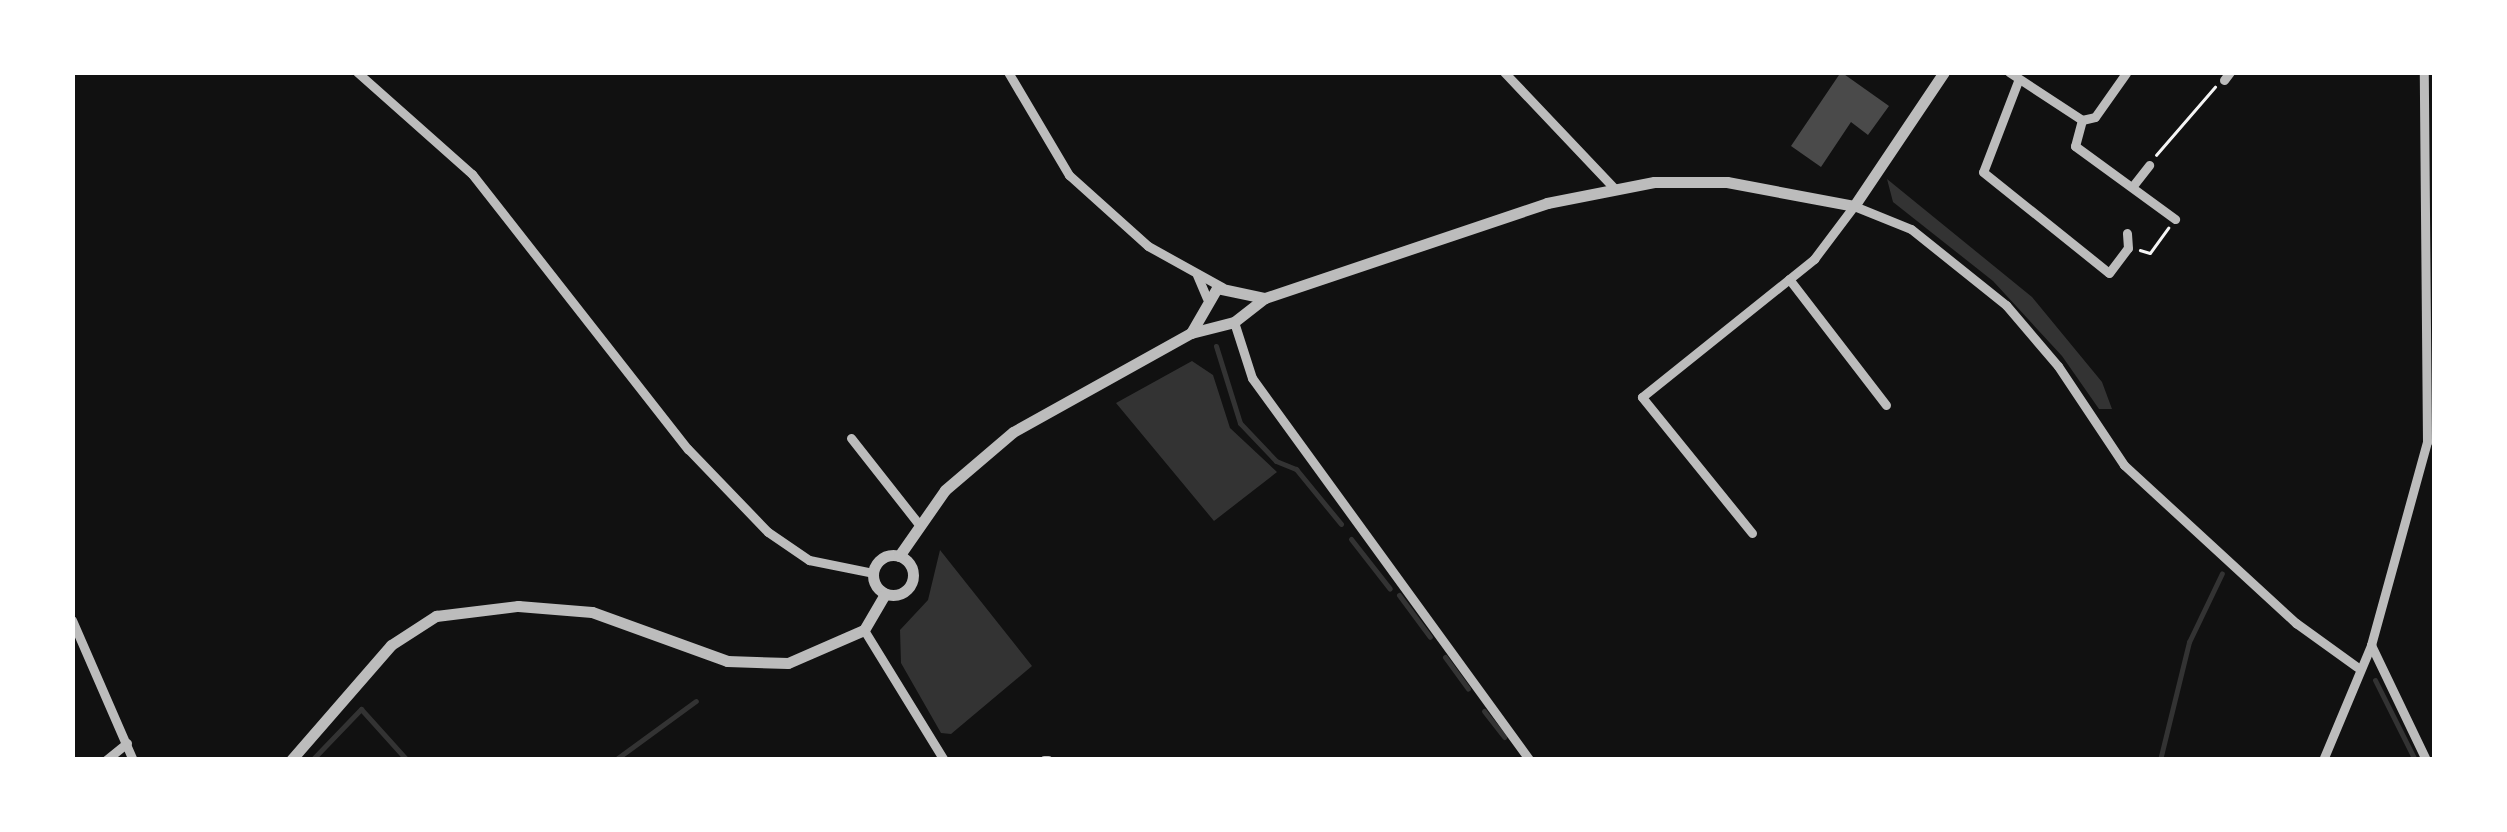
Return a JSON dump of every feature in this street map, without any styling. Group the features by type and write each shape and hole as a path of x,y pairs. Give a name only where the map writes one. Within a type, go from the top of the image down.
{"street":[{"path":"357,72 482,186 677,435 790,550 825,565 874,572"},
{"path":"1008,72 1069,175 1137,238 1222,287 1266,298"},
{"path":"1504,72 1614,188"},
{"path":"1752,533 1642,397 1820,254 1944,72"},
{"path":"2008,72 2082,120 2095,117 2126,73"},
{"path":"2323,760 2357,667 2371,645 2427,442 2424,72"},
{"path":"2018,81 1983,172 2109,273 2128,248 2127,234"},
{"path":"2082,120 2074,146 2175,219"},
{"path":"2132,187 2149,165"},
{"path":"900,556 918,523 1013,432 1192,334 1237,317 1266,298 1547,203 1614,188 1727,182 1854,206 1911,229 2006,305 2058,366 2124,465 2296,623 2357,667"},
{"path":"1196,273 1216,323"},
{"path":"1789,280 1886,405"},
{"path":"1192,334 1206,303 1222,287"},
{"path":"1238,293 1237,317 1252,378 1530,760"},
{"path":"850,438 918,523"},
{"path":"874,572 883,557 900,556 912,568 913,579 902,593 885,594"},
{"path":"874,572 885,594"},
{"path":"290,760 392,644 454,611 532,606 592,612 732,662 798,662 864,630 885,594"},
{"path":"72,620 133,760"},
{"path":"864,630 944,760"},
{"path":"2371,645 2426,760"},
{"path":"106,760 127,743"}],"path":[{"path":"2149,165 2193,105 2227,76"},
{"path":"2128,248 2150,253 2175,219"}],"shaded area":[{"path":"1887,179 2032,297 2102,382 2112,409 2099,409 2062,356 1993,281 1893,202"},
{"path":"1192,361 1213,375 1230,428 1277,472 1214,521 1116,403"},
{"path":"940,550 1032,666 951,734 941,733 901,663 900,630 928,600"}],"building":[{"path":"1841,72 1889,106 1868,135 1851,122 1821,167 1791,146"}],"waterway":[{"path":"1216,346 1240,423 1276,461 1296,469 1341,524"},
{"path":"1351,539 1390,589"},
{"path":"2160,760 2189,642 2222,573"},
{"path":"1399,595 1430,637"},
{"path":"1445,657 1468,689"},
{"path":"2375,680 2415,760"},
{"path":"615,760 696,701"},
{"path":"312,760 361,709 407,760"},
{"path":"1484,711 1504,737"}]}
